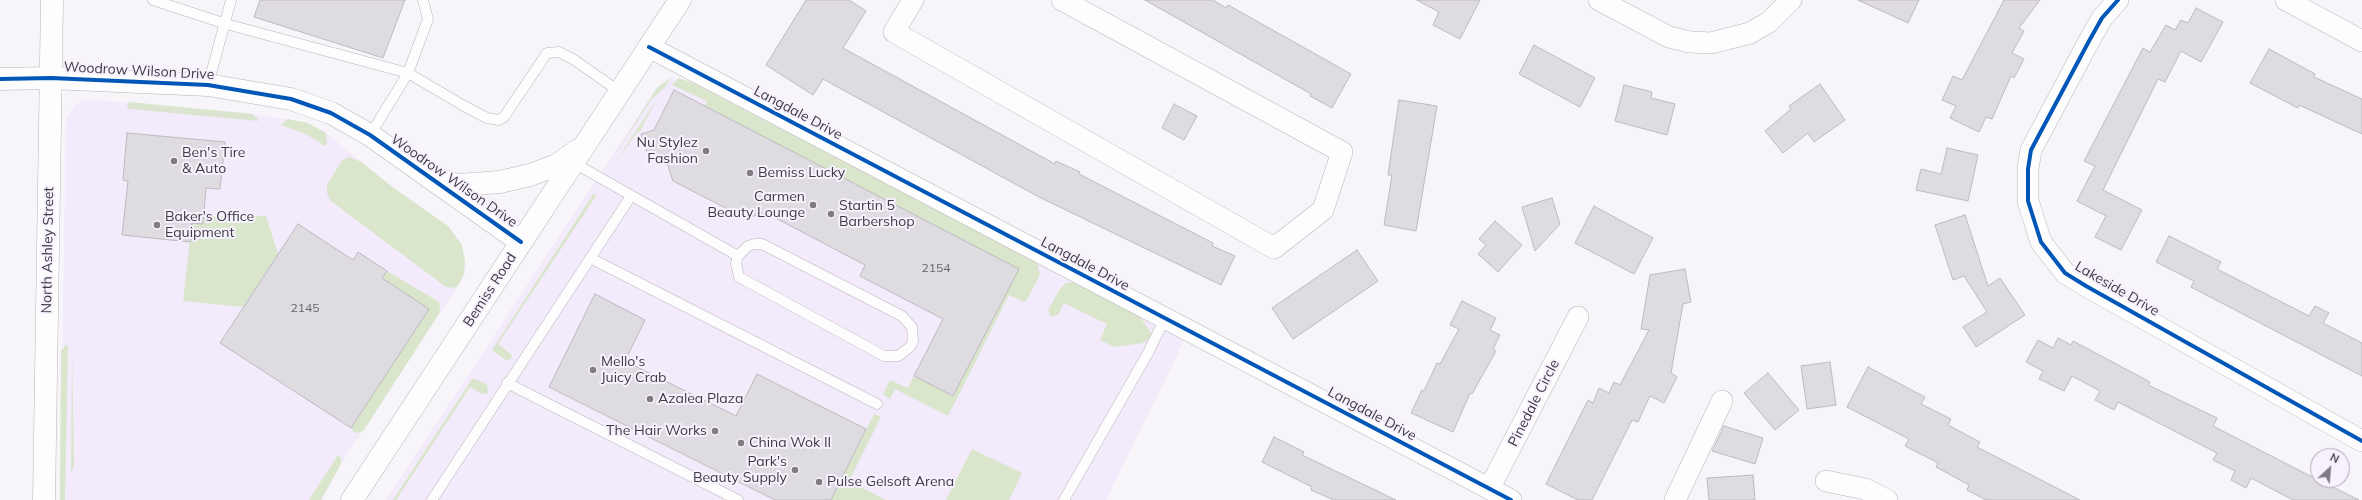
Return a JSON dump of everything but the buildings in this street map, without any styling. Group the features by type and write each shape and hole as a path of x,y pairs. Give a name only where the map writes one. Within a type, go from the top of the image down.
{"main road":[{"name":"North Ashley Street","path":"44,500 52,0"},
{"name":"Bemiss Road","path":"352,500 680,0"},
{"name":"Woodrow Wilson Drive","path":"0,79 50,78 208,84 290,99 331,113 370,135 521,242"},
{"path":"429,177 458,185 500,182 530,175 557,165 586,145"}],"street":[{"path":"913,0 894,32 1274,248 1322,210 1342,152 1062,0"},
{"path":"1599,0 1669,37 1690,42 1711,43 1733,39 1750,33 1769,22 1791,0"},
{"name":"Lakeside Drive","path":"2118,0 2102,18 2088,41 2031,150 2028,170 2028,201 2041,242 2065,273 2362,441"},
{"path":"2286,0 2362,41"},
{"name":"Langdale Drive","path":"649,47 1511,500"},
{"name":"Pinedale Circle","path":"1489,489 1578,317"},
{"path":"1675,500 1722,402"},
{"path":"1844,500 1826,481 1865,489 1887,500"}],"lane":[{"path":"208,84 226,24 231,0"},
{"path":"370,135 408,73 428,19 422,0"},
{"path":"159,1 226,24 408,73 487,118 499,120 504,116 547,52 559,52 573,59 620,92"},
{"path":"574,163 738,256"},
{"path":"432,500 630,196"},
{"path":"762,244 902,316 912,327 913,341 910,348 898,356 884,356 739,277 736,264 738,256 748,246 762,244"},
{"path":"590,258 877,404"},
{"path":"1064,500 1148,353 1166,318"},
{"path":"507,383 738,500"}],"path":[{"path":"127,106 256,118"}],"shaded area":[{"path":"670,78 679,78 693,83 1185,339 1106,500 386,500 656,89"},
{"path":"84,99 253,114 308,123 326,133 395,189 448,226 462,245 465,261 464,274 458,286 341,464 321,500 60,500 66,120 75,105"}],"green space":[{"path":"670,78 665,87 651,100 612,160 656,89"},
{"path":"679,78 693,83 1033,260 1038,265 1040,275 1026,301 1024,302 1009,295 948,416 895,389 890,399 883,394 890,380 908,388 914,375 953,396 1019,269 705,106 707,101 672,85"},
{"path":"656,100 639,133 638,131 613,166"},
{"path":"129,102 253,114 259,121 130,109 127,108"},
{"path":"288,119 308,123 326,133 327,144 325,146 304,133 281,125"},
{"path":"350,157 361,162 395,189 448,226 462,245 465,261 464,274 458,286 453,288 446,287 331,201 327,193 327,185 342,160"},
{"path":"594,193 596,196 498,344 512,355 511,359 506,360 492,350"},
{"path":"204,216 266,216 278,254 244,307 183,301 192,223 203,224"},
{"path":"387,271 439,302 440,312 364,430 359,433 354,432 351,428 429,309 382,278"},
{"path":"1076,282 1138,314 1151,333 1150,338 1143,343 1114,347 1100,340 1107,324 1064,303 1058,315 1051,317 1048,310 1060,289 1066,283"},
{"path":"66,345 68,345 65,500 60,500 61,351"},
{"path":"72,351 74,465 71,474"},
{"path":"472,379 476,379 487,385 488,393 482,394 470,387 396,500 393,500"},
{"path":"874,414 881,417 849,481 886,500 831,500"},
{"path":"972,449 1022,473 1009,500 946,500"},
{"path":"338,455 341,458 341,464 321,500 309,500"}],"cycle path":[{"path":"2118,0 2102,18 2031,150 2028,169 2028,201 2041,242 2065,273 2362,441"},
{"path":"649,47 1511,500"},
{"path":"0,79 51,78 208,85 291,99 331,113 370,135 521,242"}],"place":[{"name":"Nu Stylez Fashion","path":"706,151"},
{"name":"Ben's Tire & Auto","path":"174,161"},
{"name":"Bemiss Lucky","path":"750,173"},
{"name":"Carmen Beauty Lounge","path":"813,205"},
{"name":"Startin 5 Barbershop","path":"831,214"},
{"name":"Baker's Office Equipment","path":"157,225"},
{"name":"Mello's Juicy Crab","path":"593,370"},
{"name":"Azalea Plaza","path":"650,399"},
{"name":"The Hair Works","path":"715,431"},
{"name":"China Wok II","path":"741,443"},
{"name":"Park's Beauty Supply","path":"795,470"},
{"name":"Pulse Gelsoft Arena","path":"819,482"}]}
